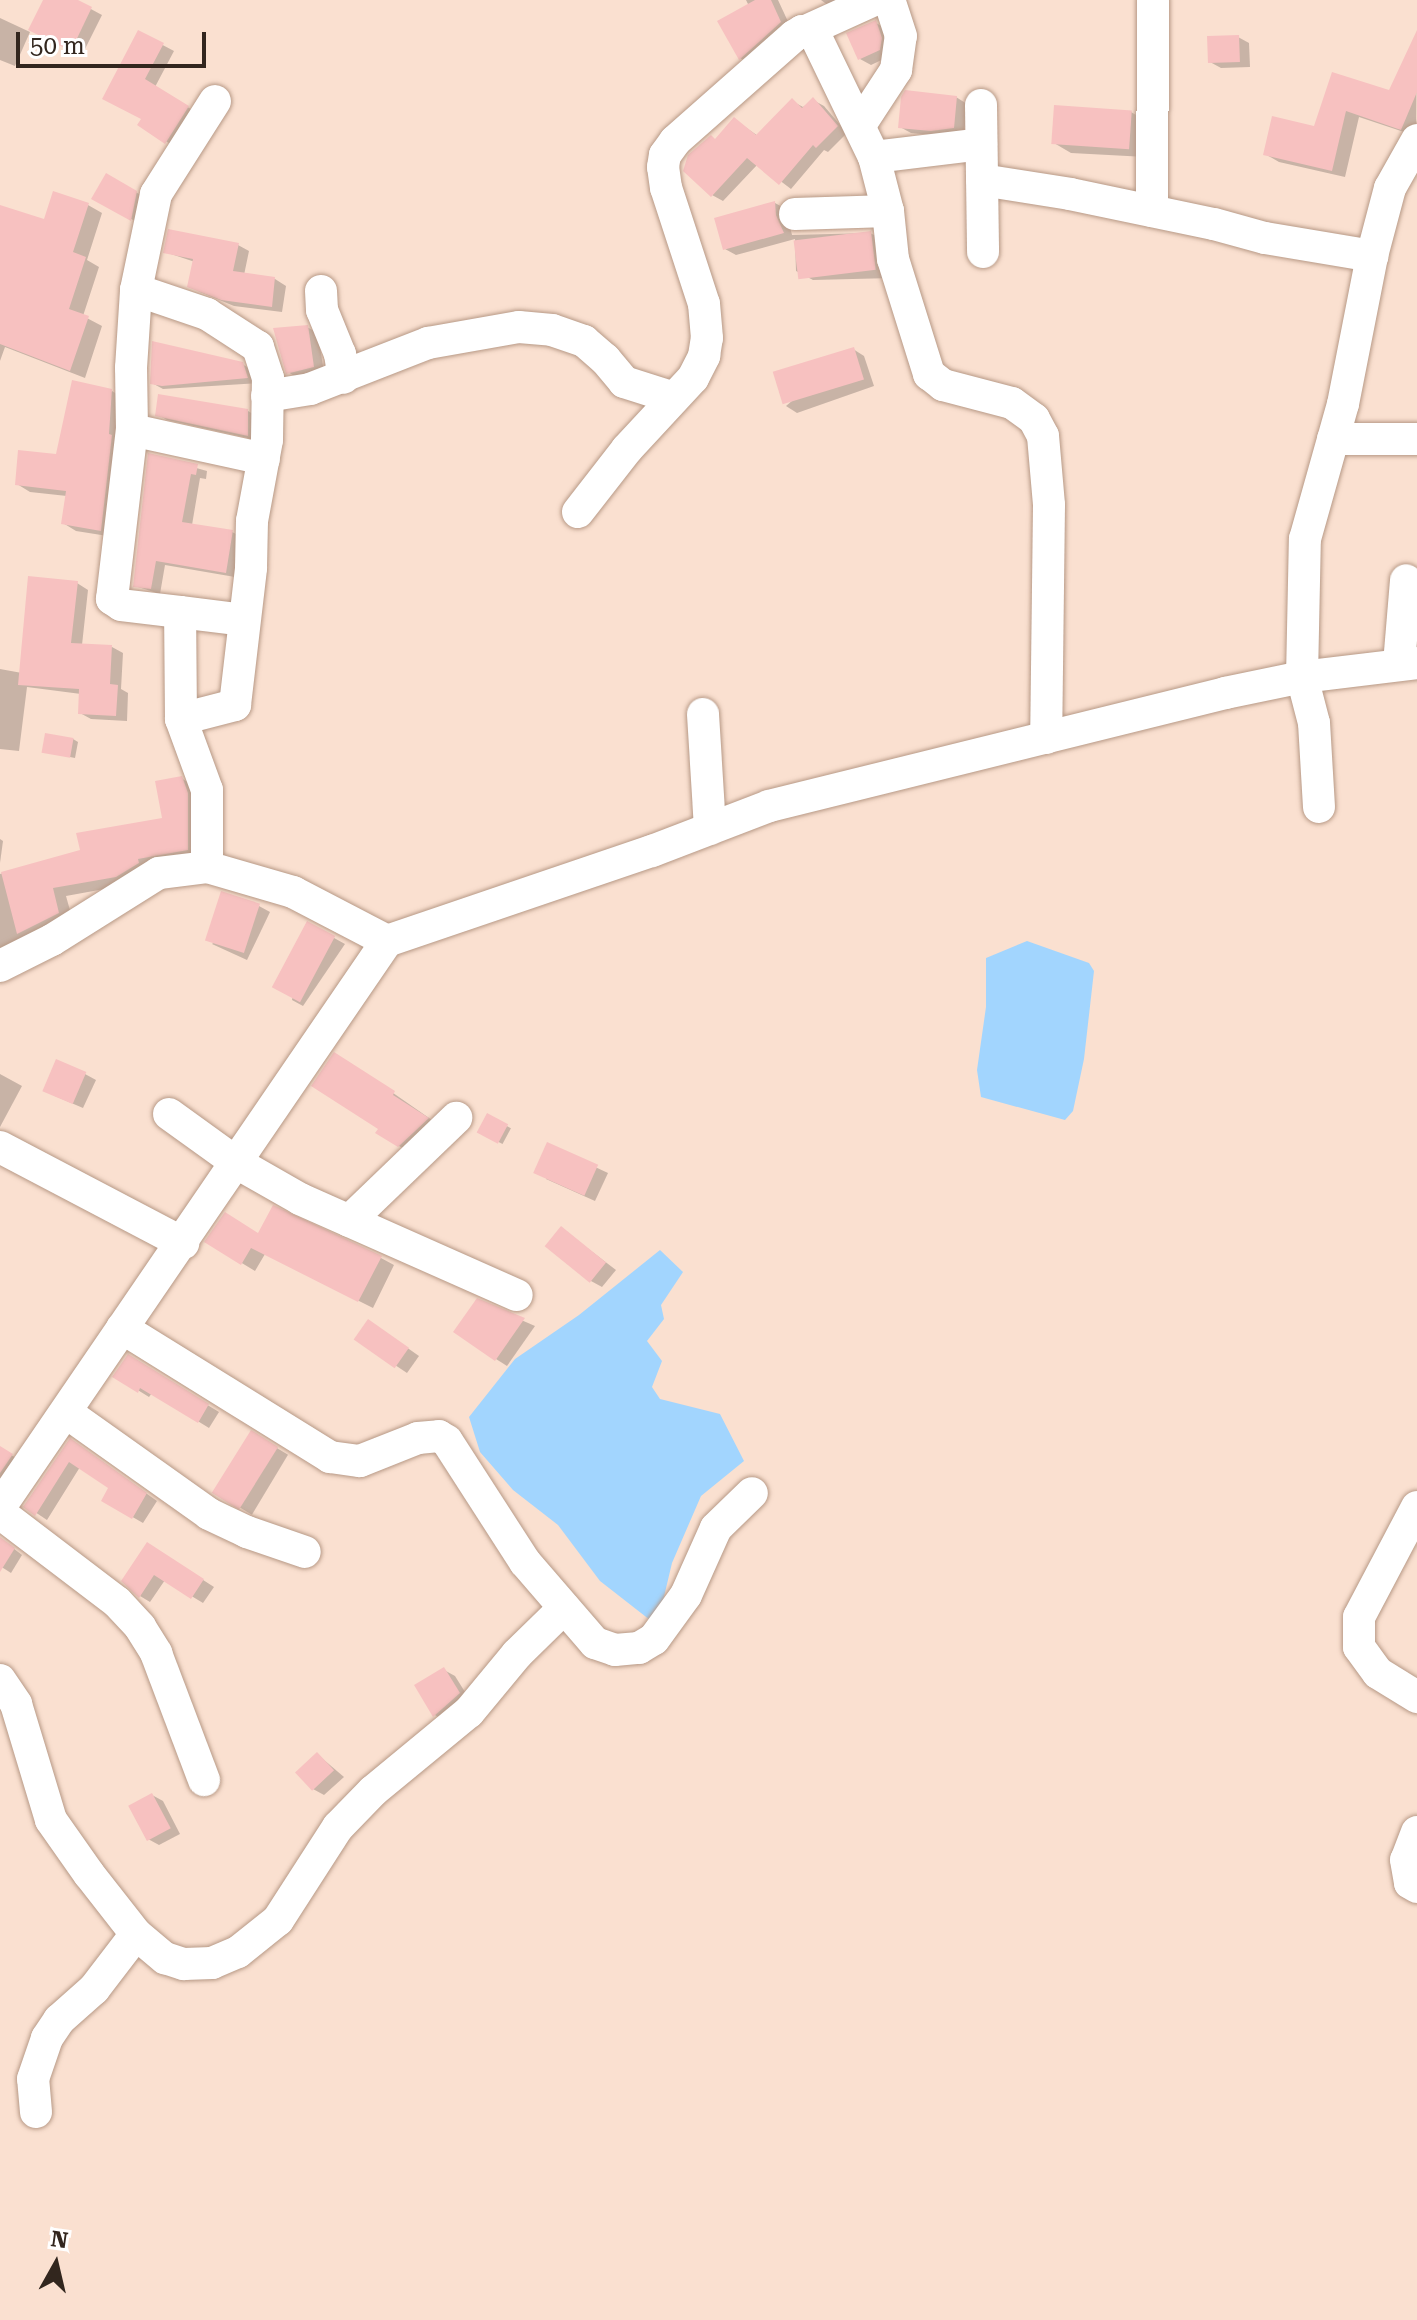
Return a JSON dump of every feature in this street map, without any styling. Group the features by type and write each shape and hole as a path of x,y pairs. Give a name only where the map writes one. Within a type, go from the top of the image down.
{"street":[{"path":"578,512 627,449 693,378 704,356 707,338 704,304 666,188 665,155 675,141 794,36 874,0"},
{"path":"860,125 896,70 901,36 889,0"},
{"path":"1152,211 1153,0"},
{"path":"808,30 818,36 874,157 888,211 893,259 922,362 929,374 943,385 1012,403 1034,419 1043,436 1049,505 1046,738"},
{"path":"215,101 156,194 136,290 131,368 132,430 112,599 121,605 244,620"},
{"path":"981,105 983,252"},
{"path":"1319,807 1314,723 1302,677 1305,539 1333,439 1372,256 1390,188 1417,140"},
{"path":"874,157 981,144"},
{"path":"982,180 1152,211 1265,238 1372,256"},
{"path":"795,214 888,211"},
{"path":"136,290 207,314 258,347 268,378 264,459 252,521 251,568 235,705 181,719"},
{"path":"321,291 322,310 340,354 344,378"},
{"path":"267,396 310,389 344,378 428,343 519,327 552,330 584,341 605,359 624,382 674,398"},
{"path":"132,430 264,459"},
{"path":"1333,439 1417,439"},
{"path":"204,1780 156,1653 140,1627 117,1602 0,1510 387,941 769,806 1186,702 1302,677 1408,663 1406,580"},
{"path":"180,612 181,719 207,790 207,867"},
{"path":"703,714 710,829"},
{"path":"0,966 52,940 159,873 207,867 293,892 387,941"},
{"path":"169,1114 237,1163 300,1199 517,1295"},
{"path":"349,1221 456,1118"},
{"path":"0,1147 183,1243"},
{"path":"122,1328 330,1457 360,1461 418,1438 439,1436 447,1441 525,1562 595,1643 615,1650 639,1648 654,1639 686,1595 716,1528 752,1493"},
{"path":"67,1413 209,1514 247,1532 305,1552"},
{"path":"1417,1507 1359,1617 1359,1647 1378,1673 1417,1697"},
{"path":"0,1680 16,1704 51,1820 136,1934 165,1958 184,1964 212,1963 238,1952 278,1920 338,1827 373,1791 469,1712 517,1654 564,1608"},
{"path":"1417,1832 1406,1860 1410,1883 1417,1887"},
{"path":"36,2112 33,2079 47,2038 59,2020 94,1989 136,1934"}],"water":[{"path":"1027,941 1089,963 1094,971 1084,1059 1073,1111 1065,1120 981,1097 977,1070 986,1007 986,958"},
{"path":"660,1250 683,1272 661,1305 664,1319 647,1341 662,1361 652,1387 660,1399 720,1414 744,1461 701,1496 672,1563 662,1605 650,1620 600,1581 558,1525 513,1490 480,1452 469,1417 515,1359 579,1315"}],"building":[{"path":"43,0 78,0 92,7 71,51 28,30"},
{"path":"755,0 771,0 781,22 739,60 717,21"},
{"path":"876,20 882,38 880,50 858,60 846,33"},
{"path":"138,30 164,43 145,79 189,106 165,144 137,125 141,119 102,99"},
{"path":"1417,30 1417,92 1401,130 1346,111 1332,171 1263,155 1272,116 1314,126 1332,72 1389,90"},
{"path":"1239,35 1240,62 1208,63 1207,36"},
{"path":"905,90 957,96 954,128 931,131 898,128 901,97"},
{"path":"813,97 838,126 816,148 813,145 779,185 747,158 711,197 683,171 688,155 711,135 715,139 734,117 756,135 792,98 802,108"},
{"path":"1054,105 1132,110 1129,149 1051,144"},
{"path":"106,173 137,191 131,221 91,199"},
{"path":"53,191 89,203 73,252 86,257 69,309 89,316 70,371 0,344 0,205 44,219"},
{"path":"775,201 776,215 784,233 723,250 714,218"},
{"path":"168,229 239,243 233,271 275,277 272,307 221,300 187,287 193,259 163,253"},
{"path":"871,231 876,270 798,279 794,241"},
{"path":"308,325 314,367 286,374 273,328"},
{"path":"152,341 243,362 248,378 162,386 150,384"},
{"path":"854,347 864,380 783,404 773,372"},
{"path":"72,380 112,389 109,434 112,435 101,531 61,524 66,491 15,485 18,450 56,454"},
{"path":"158,394 248,409 248,436 155,416"},
{"path":"148,453 198,464 196,475 191,474 182,522 233,530 226,573 156,561 151,589 133,587"},
{"path":"28,576 78,581 71,643 112,645 110,684 118,685 116,716 78,714 79,689 18,685"},
{"path":"45,733 74,738 70,758 42,753"},
{"path":"182,776 188,793 188,850 138,859 139,863 116,877 53,888 59,913 17,934 1,872 80,850 76,833 162,818 155,781"},
{"path":"221,891 260,904 244,953 205,940"},
{"path":"307,921 335,936 300,1002 272,987"},
{"path":"334,1052 395,1091 393,1095 429,1118 398,1147 375,1133 378,1129 311,1086"},
{"path":"56,1059 86,1072 73,1104 42,1091"},
{"path":"487,1113 508,1124 498,1144 477,1132"},
{"path":"547,1142 598,1165 584,1196 533,1173"},
{"path":"273,1205 382,1256 358,1302 251,1248 241,1265 204,1242 225,1212 258,1233"},
{"path":"561,1226 606,1263 590,1283 545,1246"},
{"path":"477,1298 525,1318 495,1361 453,1332"},
{"path":"368,1319 409,1348 395,1368 354,1339"},
{"path":"128,1354 209,1404 198,1423 140,1388 138,1393 112,1377"},
{"path":"251,1430 278,1447 239,1510 212,1493"},
{"path":"70,1438 147,1493 132,1519 101,1501 108,1488 69,1462 35,1516 23,1507"},
{"path":"0,1446 13,1454 0,1473"},
{"path":"0,1537 15,1548 0,1572"},
{"path":"147,1542 204,1579 191,1599 154,1575 139,1598 121,1581"},
{"path":"444,1667 460,1693 433,1717 414,1685"},
{"path":"317,1752 334,1770 312,1791 295,1772"},
{"path":"152,1793 171,1828 147,1841 128,1806"}]}
